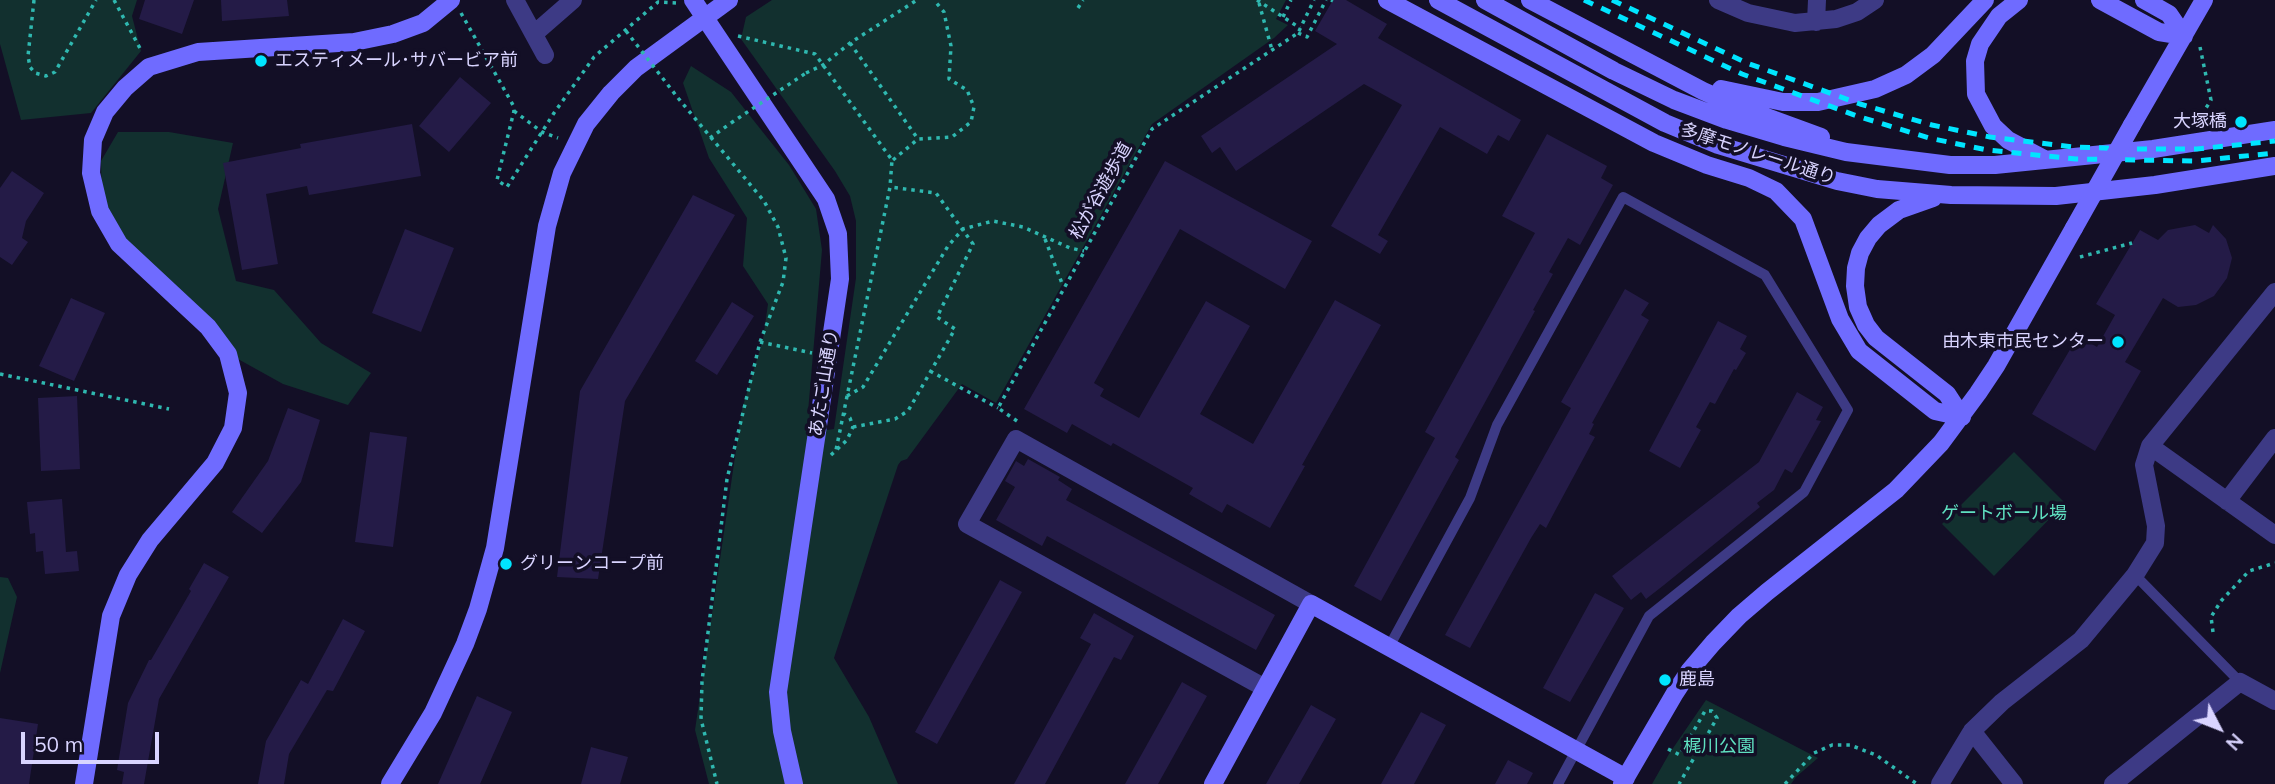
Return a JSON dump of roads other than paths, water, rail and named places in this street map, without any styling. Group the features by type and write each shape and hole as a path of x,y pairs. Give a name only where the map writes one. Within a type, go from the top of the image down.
{"street":[{"path":"515,0 545,55"},
{"path":"534,34 573,0"},
{"path":"390,784 433,713 478,609 495,548 547,226 562,173 586,124 611,93 636,68 729,0"},
{"path":"1387,0 1654,143 1758,182 1783,196 1803,219 1840,319 1859,351 1935,411 1962,417"},
{"name":"多摩モノレール通り","path":"1438,0 1665,123 1718,145 1837,181 1951,195 2056,196 2155,185 2275,166"},
{"name":"多摩モノレール通り","path":"1485,0 1614,71 1674,100 1727,120 1846,152 1950,165 1995,165 2153,149 2275,130"},
{"path":"1530,0 1740,107 1884,158"},
{"path":"1718,0 1748,13 1777,20 1816,22 1857,12 1875,0"},
{"path":"1816,22 1817,0"},
{"path":"1683,80 1744,96 1783,102 1818,102 1854,95 1892,82 1920,65 1948,41 1984,0"},
{"path":"2019,0 1999,16 1980,44 1975,61 1976,94 1983,111 2001,133 2030,153 2048,161"},
{"path":"2100,0 2159,32 2184,36"},
{"path":"2144,0 2169,14 2184,36"},
{"path":"1265,688 967,524 1016,439 1576,750 1624,781 1675,692 1713,643 1767,592 1896,490 1962,417 1996,366 2204,0"},
{"name":"あたご山通り","path":"684,1 705,18 826,199 838,234 840,279 778,692 782,731 794,784"},
{"path":"84,784 111,616 128,575 150,540 215,463 233,428 238,393 228,354 215,336 119,244 100,211 91,173 93,140 105,112 149,67 198,52 354,42 393,34 423,23 456,5"},
{"path":"1576,102 1665,123"},
{"path":"1951,195 1913,203 1899,209 1880,225 1868,238 1860,253 1855,286 1858,307 1866,325 1876,338 1947,394 1962,417"},
{"path":"1940,784 1972,731 2002,702 2081,640 2135,575 2155,543 2156,526 2144,465 2150,446 2275,292"},
{"path":"2227,501 2275,438"},
{"path":"2150,446 2275,535"},
{"path":"1215,783 1311,604"},
{"path":"2113,784 2240,682 2275,701"},
{"path":"1972,731 2014,784"}],"lane":[{"path":"1389,647 1470,498 1497,425 1623,197 1765,275 1848,410 1804,492 1649,615 1558,784"},
{"path":"2135,575 2240,682"}],"railway":[{"path":"1584,0 1742,74 1857,116 1929,138 1987,150 2076,159 2195,161 2275,153"},
{"path":"1612,0 1747,63 1860,104 1932,125 1990,137 2074,147 2197,149 2275,141"}],"place":[{"name":"エスティメール･サバービア前","path":"261,61"},
{"name":"大塚橋","path":"2241,122"},
{"name":"由木東市民センター","path":"2118,342"},
{"name":"グリーンコープ前","path":"506,564"},
{"name":"鹿島","path":"1665,680"}],"park label":[{"name":"ゲートボール場","path":"2004,514"},
{"name":"梶川公園","path":"1719,747"}]}
